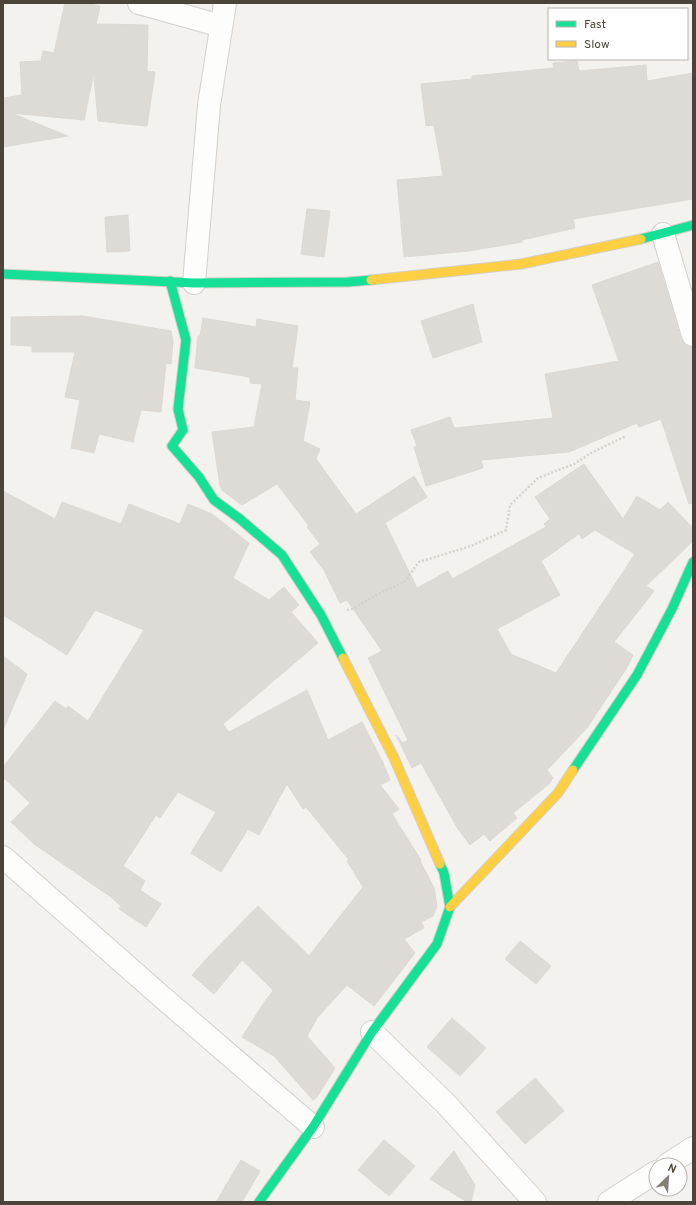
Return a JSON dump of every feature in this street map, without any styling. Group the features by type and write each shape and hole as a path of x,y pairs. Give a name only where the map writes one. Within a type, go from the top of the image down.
{"street":[{"path":"139,3 221,26"},
{"path":"194,283 209,105 225,3"},
{"path":"3,274 194,283 348,282 521,264 663,234 693,225"},
{"path":"663,234 693,335"},
{"path":"170,281 186,340 178,409 183,430 172,446 199,477 214,500 240,519 282,555 321,615 394,758 444,873 450,907"},
{"path":"259,1202 313,1127 372,1032 437,944 450,907 558,793 637,675 672,609 693,562"},
{"path":"3,857 162,998 313,1127"},
{"path":"372,1032 447,1105 535,1202"},
{"path":"679,1157 693,1148"},
{"path":"608,1202 648,1177"}],"path":[{"path":"321,615 352,609 378,594 404,582 419,562 471,546 506,530 510,505 538,478 574,464 591,453 626,436"}],"building":[{"path":"65,3 85,3 100,6 96,24 148,25 147,71 155,72 147,126 98,121 93,77 84,120 11,113 68,136 3,147 3,98 22,95 20,62 41,61 43,51 54,53"},
{"path":"577,61 579,71 646,65 647,81 693,73 693,199 573,219 575,228 522,240 522,242 468,251 404,257 397,180 443,176 434,125 426,126 421,84 472,79 472,76 554,68 553,63"},
{"path":"307,209 330,211 324,257 301,254"},
{"path":"128,215 130,251 107,252 105,217"},
{"path":"658,262 681,339 685,344 693,347 693,503 689,504 661,419 639,427 637,423 569,452 481,460 483,468 426,486 414,447 417,446 411,430 450,417 454,428 553,418 545,374 619,361 592,285"},
{"path":"473,304 482,342 433,358 421,321"},
{"path":"83,316 171,331 173,341 171,364 166,363 161,412 141,410 133,442 99,434 94,453 71,448 80,400 65,397 75,352 32,352 32,346 11,345 11,317"},
{"path":"203,318 256,327 257,319 298,326 292,368 298,368 295,400 310,402 303,441 320,449 316,459 356,514 414,476 427,497 385,523 417,588 448,571 452,579 546,527 544,524 550,519 535,497 584,464 623,519 637,496 660,510 668,502 693,528 693,541 646,586 654,591 614,642 633,655 626,669 587,728 547,770 553,778 549,784 513,813 517,818 490,841 484,834 470,845 458,829 421,763 412,768 396,735 403,743 408,740 368,658 382,651 347,600 340,603 324,570 310,552 320,544 307,527 309,526 277,484 242,505 223,491 220,486 212,432 254,427 262,384 250,383 250,377 195,368 198,336 200,336","holes":["595,530 635,554 556,673 511,654 497,629 560,595 541,561 579,534 582,539"]},
{"path":"3,491 55,519 62,502 121,524 129,504 180,524 188,504 212,514 249,543 233,578 269,600 284,587 299,605 291,612 318,643 223,724 229,732 307,690 328,740 362,722 383,763 390,780 380,785 399,809 392,814 421,860 420,861 434,888 437,906 433,916 421,922 424,928 404,939 415,953 374,1006 347,985 317,1018 307,1036 335,1068 317,1097 313,1100 274,1056 242,1037 273,991 272,989 242,960 214,994 192,975 258,906 309,956 363,887 347,861 349,860 306,807 303,809 287,784 259,835 248,829 221,872 191,853 216,812 178,792 160,818 156,815 123,866 145,881 140,890 161,904 146,927 119,909 121,906 111,897 34,844 11,822 30,803 3,777 3,767 55,701 66,709 68,706 88,721 144,630 95,610 67,655 3,615"},
{"path":"3,656 27,674 3,730"},
{"path":"520,941 551,966 536,984 505,959"},
{"path":"452,1018 486,1048 460,1076 427,1047"},
{"path":"535,1078 564,1111 525,1144 496,1112"},
{"path":"384,1140 415,1166 389,1196 358,1170"},
{"path":"454,1151 475,1185 471,1202 467,1202 430,1179"},
{"path":"241,1160 260,1171 242,1202 216,1202"}],"traffic: fast":[{"path":"641,239 693,225"},
{"path":"3,274 194,283 348,282 371,280"},
{"path":"170,281 186,340 178,409 183,430 172,446 199,477 214,500 240,519 282,555 321,615 343,658"},
{"path":"573,770 637,675 672,609 693,562"},
{"path":"259,1202 313,1127 372,1032 437,944 450,907 444,873 440,864"}],"traffic: slow":[{"path":"371,280 521,264 641,239"},
{"path":"343,658 394,758 440,864"},
{"path":"450,907 558,793 573,770"}]}
